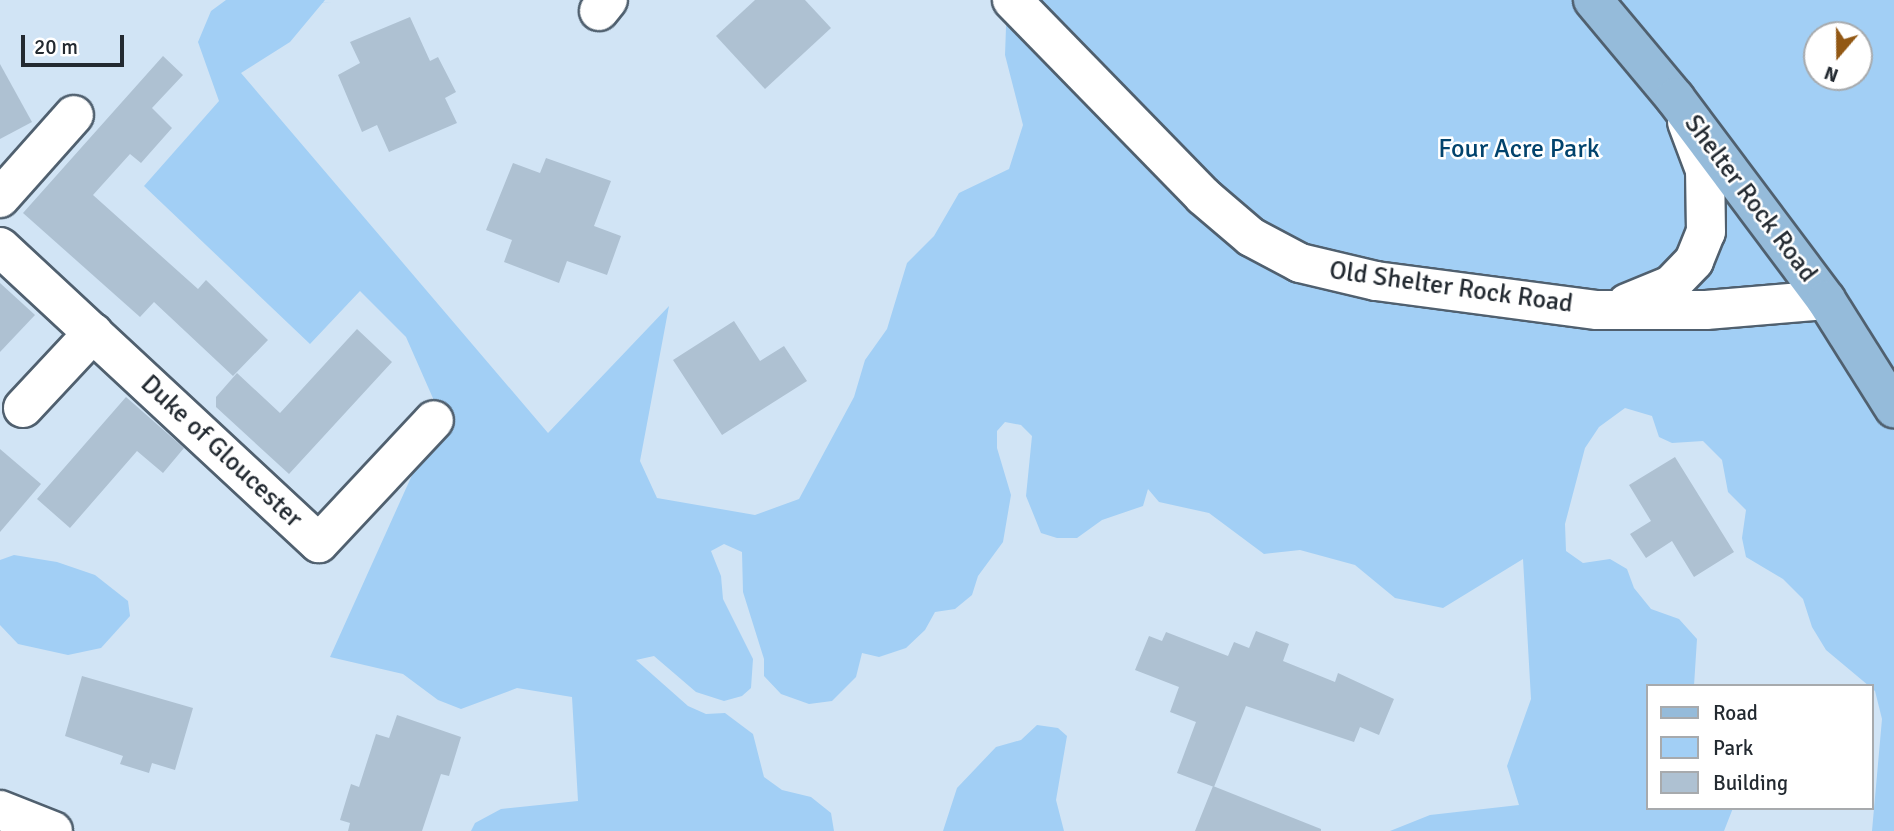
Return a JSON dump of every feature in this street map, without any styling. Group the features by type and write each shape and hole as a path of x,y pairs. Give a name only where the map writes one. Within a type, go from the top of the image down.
{"main road":[{"name":"Shelter Rock Road","path":"1593,0 1675,98 1826,300 1894,408"}],"street":[{"name":"Old Shelter Rock Road","path":"1012,0 1203,196 1272,250 1329,272 1376,281 1597,310 1706,310 1826,300"},
{"path":"1597,310 1645,299 1671,285 1694,261 1706,232 1706,170 1675,98"},
{"path":"0,198 74,115"},
{"name":"Duke of Gloucester","path":"0,247 319,543 434,420"},
{"path":"23,408 93,334"},
{"path":"0,810 53,831"}],"green space":[{"name":"Four Acre Park","path":"226,0 325,0 290,42 241,73 548,433 669,306 640,461 657,498 755,515 799,499 854,397 865,360 887,329 907,263 934,236 959,193 1009,169 1023,125 1005,55 1007,0 1894,0 1894,831 1872,831 1882,719 1873,684 1867,684 1826,650 1812,627 1803,599 1783,579 1746,557 1742,538 1746,510 1728,492 1722,460 1703,441 1672,443 1659,437 1652,416 1625,408 1599,427 1585,448 1565,524 1566,551 1583,563 1610,559 1627,569 1634,588 1651,609 1679,619 1697,639 1694,684 1646,684 1646,810 1732,810 1724,831 1390,831 1430,815 1519,805 1507,766 1531,699 1523,559 1443,608 1395,598 1355,565 1300,550 1264,554 1209,513 1159,502 1148,489 1143,506 1102,520 1077,538 1057,538 1041,533 1026,496 1032,436 1021,425 1005,422 997,431 997,448 1011,495 1003,542 978,576 972,595 955,609 935,612 925,630 906,648 879,657 862,653 856,677 832,701 809,704 781,694 764,676 764,659 743,592 742,552 724,544 711,551 721,576 723,599 753,659 751,688 742,696 724,701 696,692 654,656 636,660 688,706 706,714 725,713 753,734 764,777 782,790 811,797 831,813 834,831 471,831 475,823 501,809 578,801 572,697 517,688 461,709 438,700 403,674 330,657 422,453 443,421 406,337 360,291 310,344 144,186 219,101 198,42 211,11"},
{"path":"14,555 57,562 95,575 128,601 130,616 101,648 68,655 18,644 0,625 0,560"},
{"path":"1037,725 1058,728 1067,736 1056,800 1064,831 943,831 957,788 996,747 1021,740"}],"building":[{"path":"755,0 805,0 831,28 765,89 716,36"},
{"path":"410,17 430,61 438,57 456,92 445,98 457,123 389,152 377,125 362,132 338,75 360,63 350,42"},
{"path":"163,56 183,75 152,108 172,128 141,163 130,154 93,195 198,289 206,280 268,340 233,376 154,302 140,317 23,213"},
{"path":"0,64 32,122 0,139"},
{"path":"546,158 611,181 594,226 621,236 607,275 567,261 559,283 504,262 512,240 486,230 513,163 540,173"},
{"path":"0,283 35,315 0,352"},
{"path":"734,321 760,361 784,346 807,381 722,435 673,360"},
{"path":"357,329 392,362 289,474 216,407 216,397 237,373 280,413"},
{"path":"126,397 184,448 163,473 137,451 70,528 37,499"},
{"path":"0,449 41,484 0,532"},
{"path":"1675,457 1734,552 1694,577 1672,541 1646,558 1630,534 1651,521 1629,485"},
{"path":"1256,631 1289,644 1283,661 1335,682 1338,673 1394,699 1379,735 1360,727 1354,742 1246,706 1214,787 1177,773 1196,722 1170,712 1179,687 1135,670 1149,636 1162,641 1166,632 1228,656 1234,642 1249,648"},
{"path":"82,676 193,708 175,770 152,763 149,773 120,764 123,756 65,736"},
{"path":"397,715 461,737 449,776 441,774 422,831 348,831 350,823 340,820 351,784 359,787 376,734 389,738"},
{"path":"1213,786 1321,829 1321,831 1195,831"}]}
